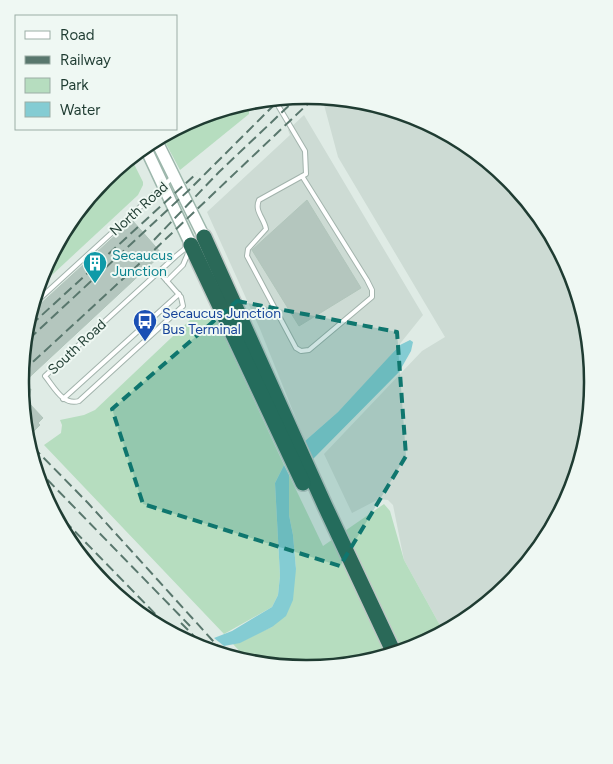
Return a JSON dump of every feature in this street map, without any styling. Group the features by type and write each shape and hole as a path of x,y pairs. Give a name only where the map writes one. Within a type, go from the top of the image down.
{"highway":[{"path":"198,241 391,646"},
{"path":"198,241 381,649"}],"main road":[{"path":"159,146 175,176 198,241"},
{"path":"148,154 163,186 198,241"}],"lane":[{"path":"278,106 305,151 306,174 302,176 259,200 257,204 258,210 266,228 248,250 247,256 296,348 301,351 309,350 372,297 372,290 302,176"},
{"name":"North Road","path":"42,297 175,176"},
{"path":"167,281 183,265 198,241"},
{"name":"South Road","path":"63,398 44,376 176,256 198,241"},
{"path":"159,272 179,294 183,306 79,401 68,402 63,398 179,294"}],"highlighted area":[{"path":"237,301 397,332 406,456 340,566 143,504 112,409"}],"shaded area":[{"path":"324,105 361,110 396,119 413,125 461,151 490,173 503,186 527,213 547,243 570,293 579,328 584,364 582,418 570,471 556,505 527,551 503,578 476,602 440,625 404,560 393,505 388,500 379,499 352,513 324,454 422,351 445,337 338,157"},
{"path":"304,115 423,315 387,360 338,412 305,441 260,329 207,212 290,135 288,130"}],"green space":[{"path":"249,111 249,114 180,170 165,143 200,125"},
{"path":"134,164 143,182 138,195 49,277 66,243 86,213 110,186"},
{"path":"216,318 284,465 275,483 280,576 278,595 272,607 224,634 44,445 61,433 62,425 60,420 84,415 95,410 190,320"},
{"path":"289,475 323,546 384,504 390,511 404,560 440,625 396,645 343,657 306,660 288,659 239,651 233,644 272,627 296,569 289,515"}],"water":[{"path":"410,340 413,342 411,351 399,372 313,459 305,441 338,412 400,345"},
{"path":"284,465 289,475 289,515 296,569 293,600 286,616 272,627 240,643 224,646 214,638 232,631 272,607 278,595 280,576 275,483"}],"building":[{"path":"307,200 361,288 299,326 252,250"},
{"name":"Secaucus Junction","path":"132,220 162,254 29,378 31,346 40,305"},
{"path":"29,403 43,418 38,423 40,425 33,432"}],"railway":[{"path":"29,366 308,104"},
{"path":"154,240 219,172 290,105"},
{"path":"33,336 189,190 272,107"},
{"path":"36,321 197,173"},
{"path":"37,452 88,503 216,645"},
{"path":"46,478 190,626"},
{"path":"69,525 158,617"},
{"path":"181,623 194,636"}],"place":[{"name":"Secaucus Junction","path":"95,284"},
{"name":"Secaucus Junction Bus Terminal","path":"145,342"}]}
